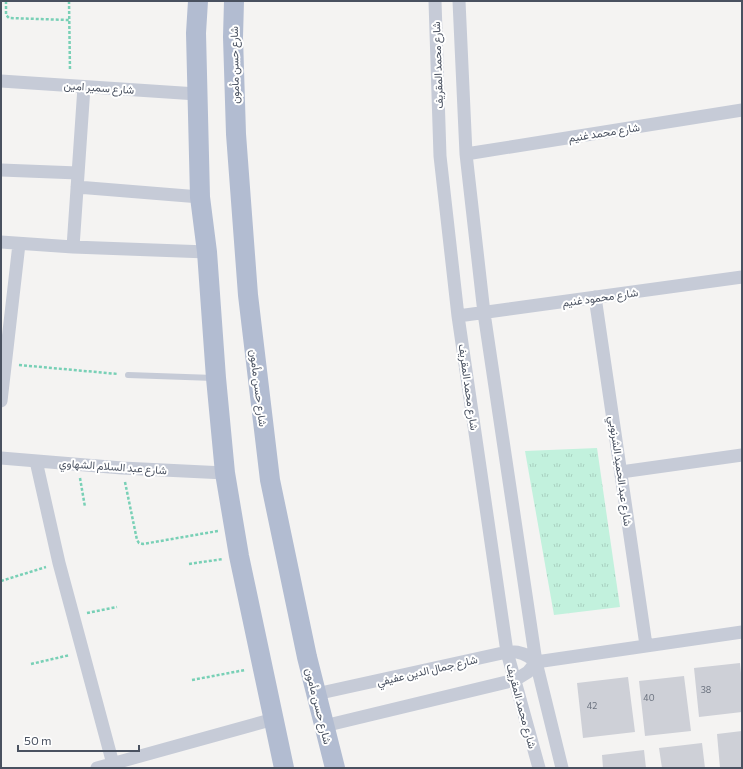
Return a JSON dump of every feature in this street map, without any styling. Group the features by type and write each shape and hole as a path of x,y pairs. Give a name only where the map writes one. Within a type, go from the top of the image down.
{"main road":[{"path":"198,1 196,33 200,197 207,252 216,378 225,473 239,556 284,768"},
{"name":"شارع حسن مأمون","path":"234,1 233,37 236,134 248,295 270,480 307,657 335,768"}],"street":[{"name":"شارع محمد المقريف","path":"435,1 440,156 458,316 507,652 539,768"},
{"path":"460,1 466,154 484,313 536,662 562,768"},
{"name":"شارع سمير امين","path":"1,81 198,94"},
{"path":"73,248 84,86"},
{"name":"شارع محمد غنيم","path":"466,154 742,110"},
{"path":"1,170 78,173"},
{"path":"77,187 200,197"},
{"path":"1,242 73,248 207,252"},
{"path":"1,401 18,244"},
{"name":"شارع محمود غنيم","path":"458,316 742,277"},
{"name":"شارع عبد الحميد الشرنوبي","path":"595,297 646,645"},
{"path":"621,472 742,455"},
{"name":"شارع عبد السلام الشهاوي","path":"1,458 122,468 225,473"},
{"path":"36,461 59,563 113,764"},
{"path":"324,726 515,680 528,672 536,662 742,632"},
{"name":"شارع جمال الدين عفيفي","path":"316,694 507,652 525,655 536,662"},
{"path":"97,768 274,719"}],"lane":[{"path":"128,375 216,378"}],"path":[{"path":"6,1 6,15 9,18 69,20"},
{"path":"69,1 70,85"},
{"path":"5,364 128,375"},
{"path":"77,464 85,507"},
{"path":"122,468 137,540 140,543 144,544 235,529"},
{"path":"189,564 239,556"},
{"path":"1,581 59,563"},
{"path":"73,616 117,607"},
{"path":"31,664 82,652"},
{"path":"192,680 263,666"}],"green space":[{"path":"597,448 620,607 554,615 525,451"}],"building":[{"path":"740,663 742,712 699,717 694,668"},
{"path":"684,676 691,731 645,736 639,681"},
{"path":"628,677 635,732 583,738 577,683"},
{"path":"742,731 742,768 720,768 717,734"},
{"path":"702,743 705,768 662,768 659,748"},
{"path":"644,750 646,768 603,768 602,755"}]}
